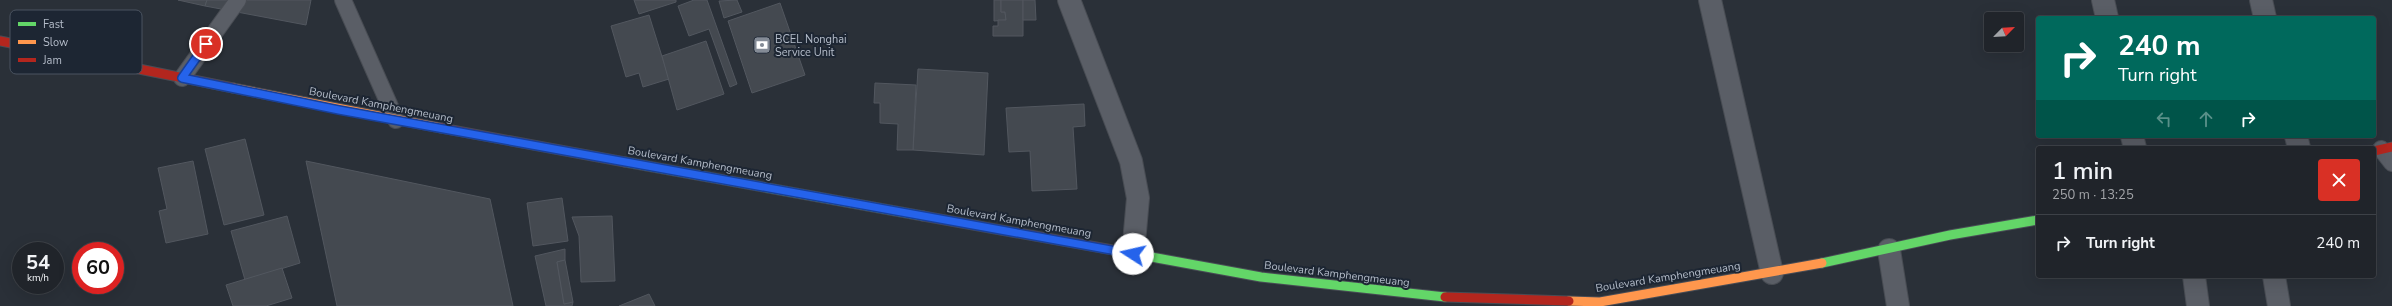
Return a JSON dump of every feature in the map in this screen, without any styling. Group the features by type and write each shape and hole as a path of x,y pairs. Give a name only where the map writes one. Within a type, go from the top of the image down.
{"main road":[{"name":"Boulevard Kamphengmeuang","path":"0,41 10,43"},
{"name":"Boulevard Kamphengmeuang","path":"142,70 396,120 1261,277 1413,295 1600,304 1772,273 1889,250 1950,235 2036,220"}],"street":[{"path":"1069,0 1131,161 1138,198 1133,254"},
{"path":"1710,0 1772,273"},
{"path":"2103,0 2107,16"},
{"path":"2261,0 2265,16"},
{"path":"1889,250 1898,306"},
{"path":"2194,278 2198,306"},
{"path":"2274,278 2279,306"}],"lane":[{"path":"182,78 238,0"},
{"path":"343,0 396,120"},
{"path":"2382,149 2392,163"}],"building":[{"path":"178,0 207,0 205,6"},
{"path":"207,0 311,0 306,25 205,6"},
{"path":"634,0 676,0 676,2 639,14"},
{"path":"694,0 707,0 737,84 730,87 709,29 689,36 678,6"},
{"path":"737,0 742,12 724,18 719,1"},
{"path":"994,0 1001,0 1001,12 1005,12 1006,20 994,21"},
{"path":"1001,0 1023,0 1023,36 993,36 993,26 998,26 998,20 1006,20 1005,12 1001,12"},
{"path":"1023,0 1035,0 1036,20 1023,20"},
{"path":"780,3 805,75 752,93 728,21"},
{"path":"649,15 669,79 643,87 639,73 626,77 611,26"},
{"path":"706,41 724,94 677,110 662,56"},
{"path":"918,69 988,73 984,155 913,150"},
{"path":"875,83 916,85 913,150 897,150 898,124 880,123 880,103 874,103"},
{"path":"1084,104 1085,126 1073,127 1077,189 1032,191 1030,151 1009,152 1006,108"},
{"path":"245,139 264,215 224,225 205,149"},
{"path":"193,161 208,234 166,243 159,211 167,209 158,168"},
{"path":"306,161 490,199 513,306 337,306"},
{"path":"562,198 568,241 533,246 527,203"},
{"path":"287,216 300,263 245,280 231,231"},
{"path":"612,216 615,281 581,282 579,236 572,217"},
{"path":"565,249 565,260 557,262 564,304 573,302 572,306 546,306 535,256"},
{"path":"565,260 573,302 564,304 557,262"},
{"path":"282,268 292,298 266,306 233,306 226,285"},
{"path":"649,294 655,306 619,306"}],"traffic: fast":[{"path":"625,162 923,216"},
{"path":"1822,263 1950,235 2036,220"},
{"path":"1146,256 1261,277 1445,297"}],"traffic: slow":[{"path":"233,88 441,128"},
{"path":"1569,301 1600,302 1822,263"}],"traffic: jam":[{"path":"0,41 10,43"},
{"path":"142,70 233,88"},
{"path":"441,128 625,162"},
{"path":"2376,151 2392,147"},
{"path":"923,216 1146,256"},
{"path":"1445,297 1569,301"}],"place":[{"name":"BCEL Nonghai Service Unit","path":"762,45"}],"route":[{"path":"206,44 182,78 339,110 1133,254"}]}
